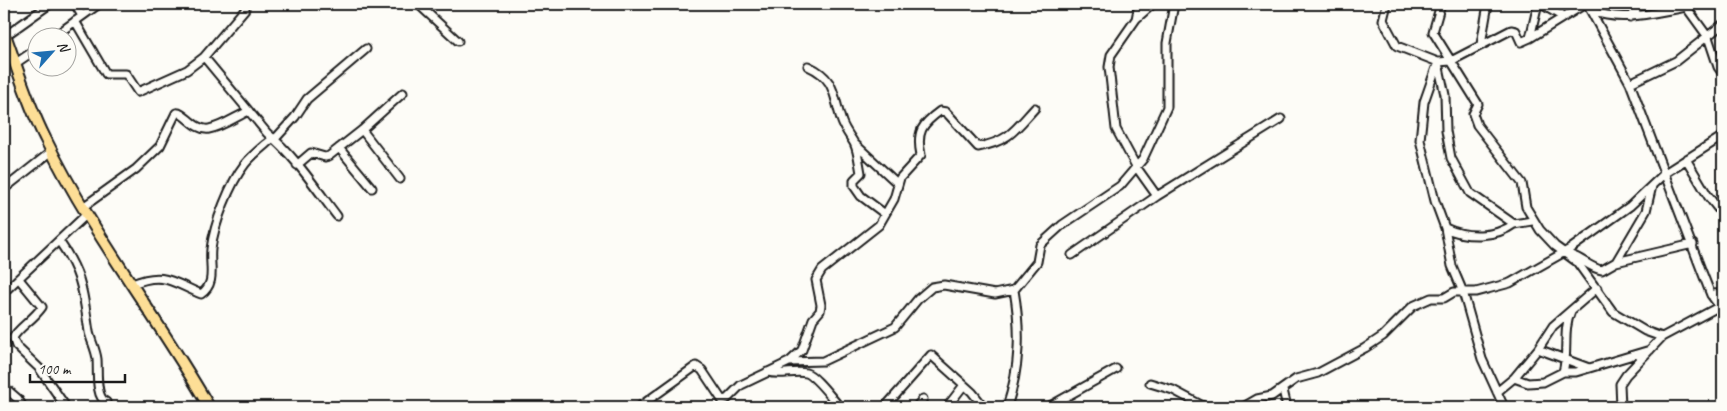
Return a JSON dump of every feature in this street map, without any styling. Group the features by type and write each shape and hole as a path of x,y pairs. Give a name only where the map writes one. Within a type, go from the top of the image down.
{"main road":[{"path":"5,40 52,152 85,210 181,359 209,407"}],"street":[{"path":"5,40 50,4"},
{"path":"75,4 82,16"},
{"path":"66,28 99,4"},
{"path":"418,4 458,41"},
{"path":"1136,19 1139,4"},
{"path":"1153,4 1136,19 1111,55 1109,67 1116,129 1136,168 1157,196"},
{"path":"789,362 823,361 896,327 918,299 932,288 944,286 995,294 1014,290 1036,262 1040,245 1062,225 1120,186 1136,168 1152,141 1167,107 1167,43 1174,4"},
{"path":"1388,4 1383,20 1397,46 1438,62 1451,61 1480,44 1511,30 1516,30 1520,42 1530,38 1586,4 1592,11 1630,83 1711,295 1722,308 1662,337 1626,375 1620,384 1621,407"},
{"path":"1441,4 1433,32 1478,104 1473,114 1477,125 1522,184 1526,207 1532,220 1547,238 1577,262 1613,312 1662,337"},
{"path":"1480,44 1488,4"},
{"path":"1530,38 1539,4 1563,17"},
{"path":"1630,17 1641,4"},
{"path":"1592,11 1608,17 1630,17 1659,8 1685,5 1708,36 1718,67 1723,74"},
{"path":"75,21 106,74 126,74 138,92 188,70 204,57 237,16 245,9"},
{"path":"1630,83 1676,61 1723,24"},
{"path":"132,284 144,279 163,277 201,294 208,289 212,280 211,249 218,222 237,174 246,162 295,117 307,99 366,49"},
{"path":"16,63 28,55"},
{"path":"204,57 249,111 298,165 337,216"},
{"path":"1438,62 1445,95 1446,131 1451,158 1470,193 1514,224"},
{"path":"1438,62 1424,102 1420,140 1435,201 1444,228 1452,266 1463,292 1482,359 1504,407"},
{"path":"808,66 816,70 832,87 842,120 855,144 861,173 854,180 854,186 861,196 885,214"},
{"path":"298,165 311,153 325,157 339,148 403,93"},
{"path":"639,407 696,366 702,370 722,400 727,399 741,385 789,362 802,350 813,320 820,311 821,305 816,280 822,270 872,230 885,214 894,198 897,183 910,165 921,155 920,131 928,119 940,111 946,112 978,147 1000,142 1010,135 1035,108"},
{"path":"4,292 59,241 85,210 136,169 160,146 176,114 182,114 196,127 209,129 249,111"},
{"path":"1072,255 1157,196 1281,119"},
{"path":"362,130 400,179"},
{"path":"1243,407 1257,399 1267,398 1283,390 1296,379 1325,369 1383,336 1413,306 1431,298 1444,298 1454,292 1476,292 1510,283 1564,253 1619,214 1665,173 1723,136"},
{"path":"855,144 897,183"},
{"path":"339,148 372,188"},
{"path":"4,189 52,152"},
{"path":"1686,159 1708,196 1723,215"},
{"path":"1616,262 1646,211 1652,186"},
{"path":"1444,228 1452,231 1488,236 1505,231 1514,224 1532,220"},
{"path":"59,241 73,261 84,290 89,333 97,358 98,389 103,402 106,402"},
{"path":"1564,253 1580,258 1594,269 1602,270 1616,262 1693,244"},
{"path":"19,279 42,307 35,318 18,331 13,338 16,346 39,368 66,407"},
{"path":"1497,392 1514,378 1538,349 1553,326 1597,288"},
{"path":"1007,407 1020,355 1019,318 1014,290"},
{"path":"1711,295 1723,292"},
{"path":"1563,372 1566,361 1565,328 1572,309"},
{"path":"1538,349 1589,368"},
{"path":"1514,378 1528,384 1543,382 1563,372 1576,372 1650,350"},
{"path":"885,407 932,355 984,407"},
{"path":"1048,407 1116,370"},
{"path":"767,372 779,375 805,372 812,375 840,407"},
{"path":"1150,384 1173,390 1205,407"},
{"path":"947,407 964,385"},
{"path":"4,387 18,399 23,407"},
{"path":"1283,390 1287,407"},
{"path":"916,407 923,399"}]}
